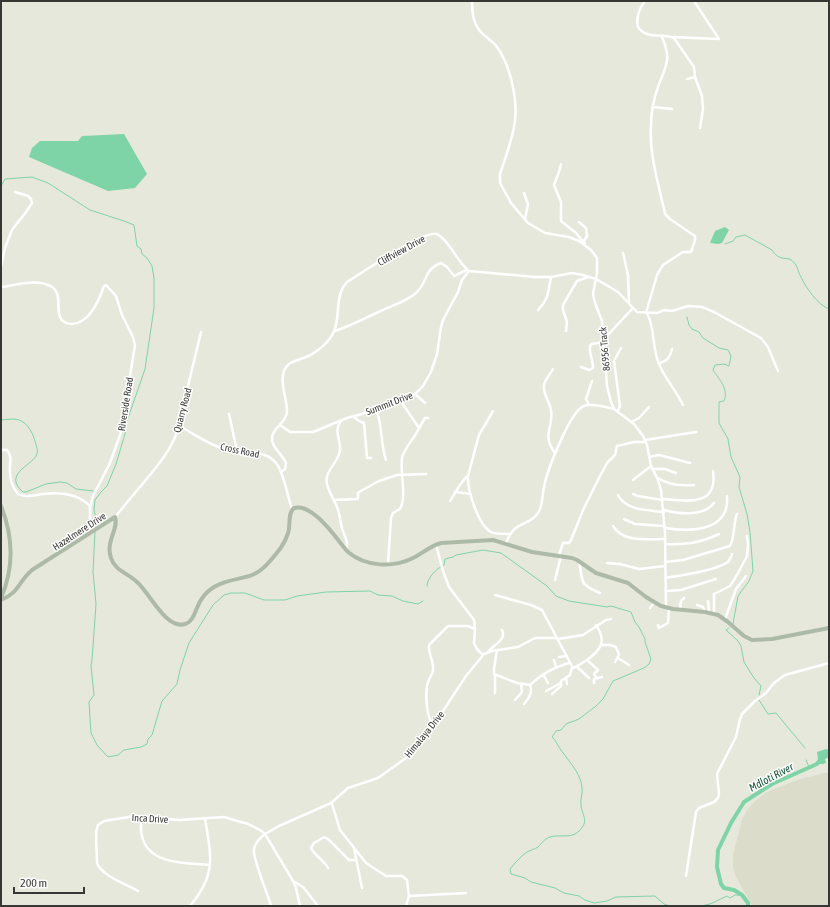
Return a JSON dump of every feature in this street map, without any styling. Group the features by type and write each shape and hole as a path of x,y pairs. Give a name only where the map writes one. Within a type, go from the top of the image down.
{"street":[{"path":"472,1 472,15 476,26 480,32 497,47 504,58 513,84 514,126 499,179 502,187 511,203 525,220 535,228 545,233 569,237 585,244 584,241 587,236 586,228 579,222"},
{"path":"645,1 642,4 638,15 638,27 644,33 662,37 719,40 694,1"},
{"path":"662,37 667,50 667,66 657,90 653,107 650,127 653,156 665,214 695,236 695,240 691,252 683,252 668,261 660,269 647,313 651,321 658,363 675,389 683,405"},
{"path":"666,37 674,38 694,67 695,77 702,96 703,109 700,128"},
{"path":"687,79 695,77"},
{"path":"653,107 672,109"},
{"name":"86956 Track","path":"561,164 554,185 561,202 561,219 576,233 597,258 598,267 593,290 593,299 601,317 607,386 614,409"},
{"path":"1,267 5,248 12,230 32,203 28,196 15,192"},
{"path":"524,193 528,204 525,220"},
{"name":"Cliffview Drive","path":"334,332 340,295 344,285 413,241 431,233 437,234 450,247 461,264 468,271"},
{"path":"623,253 628,276 628,302"},
{"path":"281,472 286,463 272,442 273,434 286,416 287,412 283,381 283,372 286,368 294,362 316,351 334,332 348,327 415,294 426,281 429,271 441,263 445,265 454,276 468,271 535,277 551,277 572,273 596,278 621,295 637,312 647,313 672,311 688,306 702,308 714,312 759,336 768,347 778,371"},
{"name":"Summit Drive","path":"280,425 290,432 310,432 415,394 423,386 431,372 438,354 443,320 458,292 462,280 468,271"},
{"path":"566,331 567,322 563,307 566,299 577,281 588,276"},
{"path":"538,310 545,303 548,297 551,277"},
{"name":"Riverside Road","path":"1,287 27,282 52,287 57,293 60,318 64,322 71,324 80,321 90,312 98,300 104,286 107,286 116,296 122,315 133,337 134,345 121,432 110,463 93,496 90,507 91,517 88,525 76,543"},
{"path":"581,367 589,370 593,368 590,346 603,341 633,308"},
{"name":"Quarry Road","path":"115,517 170,449 179,426 201,332"},
{"path":"618,412 620,406 614,361 621,348"},
{"path":"658,363 663,363 667,360 672,349"},
{"path":"553,369 545,383 544,388 551,410 548,432 549,440 555,453"},
{"path":"589,405 586,399 592,381"},
{"path":"415,394 425,403"},
{"path":"400,400 419,428"},
{"path":"506,543 510,534 516,527 535,517 539,512 544,486 555,453 568,425 577,411 582,407 589,405 614,409 631,422 641,433 645,441 651,468 660,485 664,511 665,578 668,623 659,628 658,625"},
{"path":"631,422 639,418 648,407"},
{"path":"376,409 380,418 380,433 386,460"},
{"path":"492,411 479,434 468,476 471,494 480,519 492,533 510,534"},
{"path":"229,414 237,451"},
{"path":"352,416 364,423 367,458 371,458"},
{"path":"388,564 390,518 393,513 400,509 402,499 401,475 403,455 424,418 428,418"},
{"path":"342,421 337,429 340,454 329,471 327,486 339,513 343,530 348,542 345,550"},
{"name":"Cross Road","path":"179,426 223,448 237,451 250,451 267,456 276,463 281,472 292,510"},
{"path":"555,580 563,543 571,540 584,508 607,463 615,455 617,446 696,432"},
{"path":"1,450 7,450 10,455 10,475 14,488 18,494 28,496 49,493 67,494 80,498 90,507"},
{"path":"649,457 659,455 690,463"},
{"path":"633,480 651,468 676,473"},
{"path":"633,494 663,500 692,500 706,496 711,492 714,483 713,471"},
{"path":"334,500 358,499 358,492 374,483 401,475 426,474"},
{"path":"450,501 461,485 463,479 468,476"},
{"path":"656,477 662,481 678,486 694,486"},
{"path":"455,492 471,494"},
{"path":"618,495 622,502 628,506 676,513 697,512 708,509 714,503"},
{"path":"624,519 635,524 679,530 694,530 715,523 723,515 727,504 727,496"},
{"path":"1,506 8,526 11,549 8,580 1,598"},
{"path":"292,510 294,508 302,507 311,512 323,522 345,550 360,560 374,564 388,564 412,558 436,544 493,540 532,552 572,558 596,573 628,583 654,602 668,608 714,614 725,620 744,636 758,640 829,628"},
{"name":"Hazelmere Drive","path":"1,598 14,593 23,579 32,570 115,517 116,522 109,552 114,564 119,570 138,583 166,618 171,622 181,625 189,623 201,600 209,590 223,583 253,576 263,570 278,552 286,539 289,531 292,510"},
{"path":"665,562 682,560 730,546 733,541 734,525 737,514"},
{"path":"613,526 617,532 632,538 645,540 665,539"},
{"path":"665,544 680,545 698,542 719,534"},
{"path":"714,614 714,594 730,586 737,575 746,556 748,544 747,536"},
{"path":"436,544 446,582 451,591 473,619 475,630 474,643 482,655"},
{"path":"665,578 695,573 721,565 729,560 732,554"},
{"path":"579,561 583,583 600,593"},
{"path":"607,563 620,564 640,569 665,566"},
{"path":"725,620 736,589 746,576"},
{"path":"666,591 681,590 716,579"},
{"path":"495,595 542,610 567,656 572,668 570,675 546,690"},
{"path":"680,610 681,601 684,598"},
{"path":"707,612 708,601"},
{"path":"650,608 654,602"},
{"path":"726,604 729,609"},
{"path":"697,605 703,607 707,612"},
{"name":"Himalaya Drive","path":"265,834 279,826 331,803 348,788 378,778 410,754 433,725 482,655 497,650 518,647 535,638 557,639 580,636 596,625 611,619"},
{"path":"572,668 587,660 597,652 601,646 602,637 596,625"},
{"path":"433,725 428,718 427,702 427,686 433,670 429,645 448,626 468,626 475,630"},
{"path":"488,652 503,638 502,630"},
{"path":"601,646 615,646 618,652 618,658 615,662"},
{"path":"495,693 495,675 493,671 497,650"},
{"path":"559,657 567,656"},
{"path":"618,658 628,665"},
{"path":"554,660 556,667"},
{"path":"587,660 598,670 594,674 596,677 594,681 602,677"},
{"path":"495,675 521,684 530,685 543,674 556,667 569,663"},
{"path":"686,876 696,812 699,808 714,802 718,798 719,794 716,774 736,737 741,716 755,701 785,675 829,663"},
{"path":"577,666 589,678"},
{"path":"543,674 548,683"},
{"path":"566,678 567,684"},
{"path":"557,683 561,682"},
{"path":"554,693 561,686 561,682"},
{"path":"515,700 522,692 521,684"},
{"path":"524,704 531,693 530,685"},
{"path":"331,803 340,830 366,863 382,875 388,877 405,877 408,883 409,896 406,906"},
{"name":"Inca Drive","path":"138,891 106,874 99,868 97,859 96,832 98,824 104,821 127,817 179,820 218,817 233,819 256,828 265,834"},
{"path":"142,817 142,838 148,849 155,855 175,862 210,865"},
{"path":"190,906 200,893 207,880 210,865 205,818"},
{"path":"271,906 255,862 253,852 256,843 265,834 293,881 300,906"},
{"path":"328,868 324,861 312,851 311,848 314,843 324,837 328,839 349,860 356,860"},
{"path":"354,848 362,888"},
{"path":"293,881 303,887 318,906"},
{"path":"409,896 466,893"}],"shaded area":[{"path":"124,134 147,174 135,188 108,191 29,157 32,148 40,141 78,141 82,136"},
{"path":"725,227 729,230 722,243 710,243 715,231"},
{"path":"826,749 829,750 829,757 825,759 826,763 818,764 817,752"},
{"path":"829,772 829,906 752,906 736,877 733,867 733,855 742,820 747,810 765,793 797,780"}],"waterway":[{"path":"1,186 5,179 32,177 48,183 90,210 134,225 137,246 141,249 142,254 147,258 152,266 154,278 154,308 145,369 127,421 125,434 116,464 107,486 95,500 94,510 96,528"},
{"path":"725,244 733,241 736,237 745,235 772,250 778,256 790,259 796,265 809,291 821,304 829,309"},
{"path":"687,317 689,325 692,329 699,332 703,338 719,348 728,350 731,356 729,366 724,364 715,365 713,370 723,384 725,392 724,401 719,402 719,423 728,439 731,457 740,477 739,487 747,514 750,532 753,571 749,581 738,596 733,624"},
{"path":"1,420 13,419 22,421 28,426 35,441 37,450 36,456 20,471 17,476 16,481 23,492 46,484 60,482 67,483 76,489 93,491"},
{"path":"95,531 93,572 96,604 91,666 94,695 89,702 91,733 97,745 108,757 118,755 124,750 141,747 147,744 148,739 152,735 162,701 177,684 189,643 213,605 224,595 231,593 245,593 264,600 285,600 297,596 326,592 370,591 378,595 392,596 403,601 418,604 423,601"},
{"path":"427,586 432,574 444,565 445,559 456,555 483,550 501,553 547,586 556,596 569,601 607,607 611,606 631,612 645,639 651,659 649,664 644,668 613,681 603,699 596,706 579,719 566,724 561,730 556,731 552,737 576,771 581,781 581,803 585,822 582,828 573,835 554,836 546,839 538,847 527,852 510,869 511,874 525,878 531,882 555,888 564,893 579,896 594,903 607,901 616,897 655,896 664,904 670,906"},
{"path":"729,628 726,630 738,641 741,646 744,662 761,686 759,695"},
{"path":"759,700 768,714 776,713 805,748"},
{"path":"806,760 809,767"},
{"name":"Mdloti River","path":"748,906 748,903 742,895 734,890 724,888 721,884 717,867 718,850 731,823 744,802 772,784 817,764 820,760"},
{"path":"701,906 710,904 727,896 730,898 735,895 742,895"}]}
